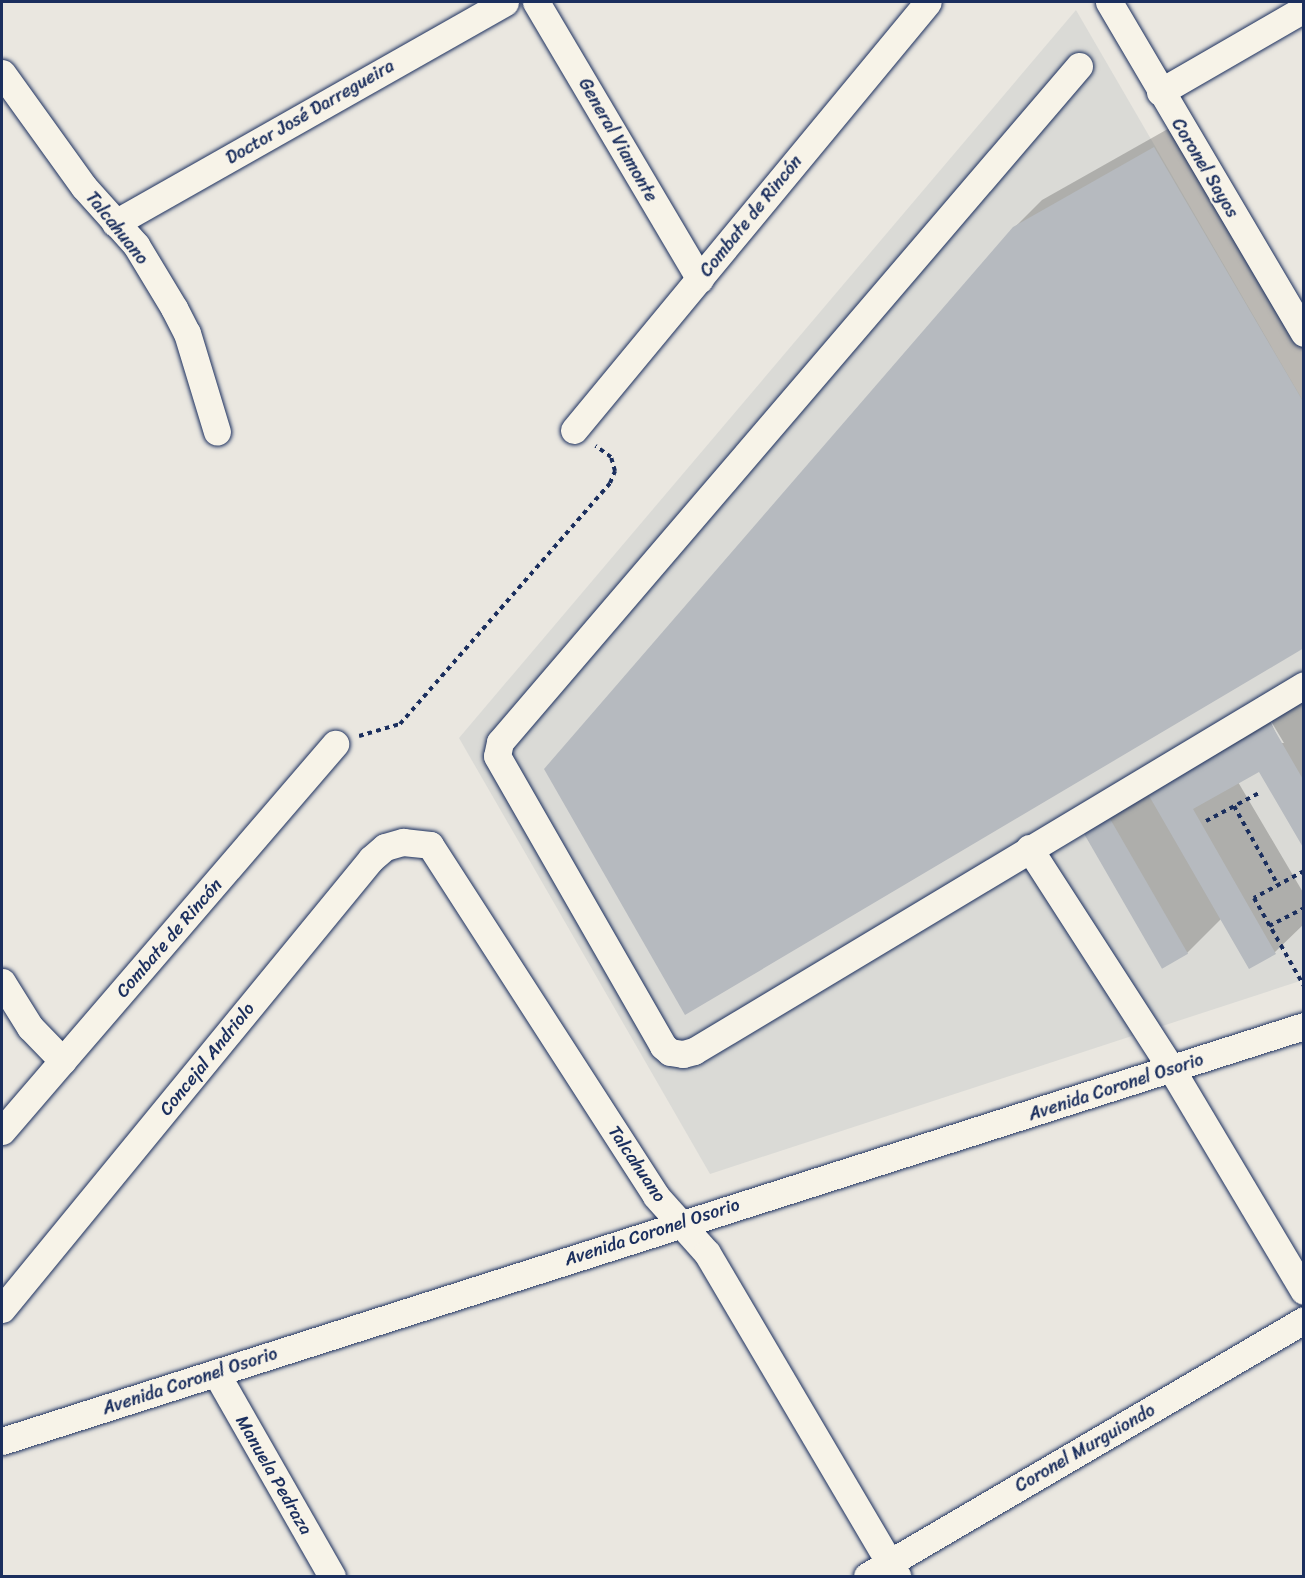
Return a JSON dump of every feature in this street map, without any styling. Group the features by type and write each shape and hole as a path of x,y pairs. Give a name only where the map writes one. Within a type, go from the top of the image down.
{"street":[{"name":"Doctor José Darregueira","path":"116,223 505,2"},
{"name":"General Viamonte","path":"536,2 700,279"},
{"name":"Combate de Rincón","path":"574,430 928,2"},
{"name":"Coronel Sayos","path":"1109,2 1304,333"},
{"path":"1160,92 1304,9"},
{"path":"1079,66 500,742 497,756 663,1046 670,1052 694,1051 1304,685"},
{"name":"Talcahuano","path":"2,73 42,133 136,245 188,333 217,432"},
{"name":"Combate de Rincón","path":"2,1131 335,744"},
{"name":"Concejal Andriolo","path":"2,1309 371,859 386,847 403,842 430,845"},
{"name":"Talcahuano","path":"430,845 656,1196 707,1252 884,1572"},
{"path":"1029,848 1172,1070 1304,1291"},
{"path":"2,982 30,1027 63,1061"},
{"name":"Avenida Coronel Osorio","path":"2,1441 679,1223 1172,1070 1304,1026"},
{"name":"Coronel Murguiondo","path":"884,1572 1304,1320"},
{"name":"Manuela Pedraza","path":"216,1373 332,1576"}],"path":[{"path":"335,744 400,724 610,483 615,471 611,457 574,430"},
{"path":"1206,821 1261,792"},
{"path":"1234,806 1278,885"},
{"path":"1304,871 1254,898 1304,986"},
{"path":"1269,926 1304,908"}],"shaded area":[{"path":"1076,10 1303,401 1303,980 710,1174 459,738"}],"building":[{"path":"1154,147 1304,403 1304,648 685,1015 544,769 1013,227"},
{"path":"1271,724 1304,781 1304,849 1259,772 1193,809 1276,954 1249,969 1148,794"},
{"path":"1109,817 1188,954 1162,969 1083,832"}]}
